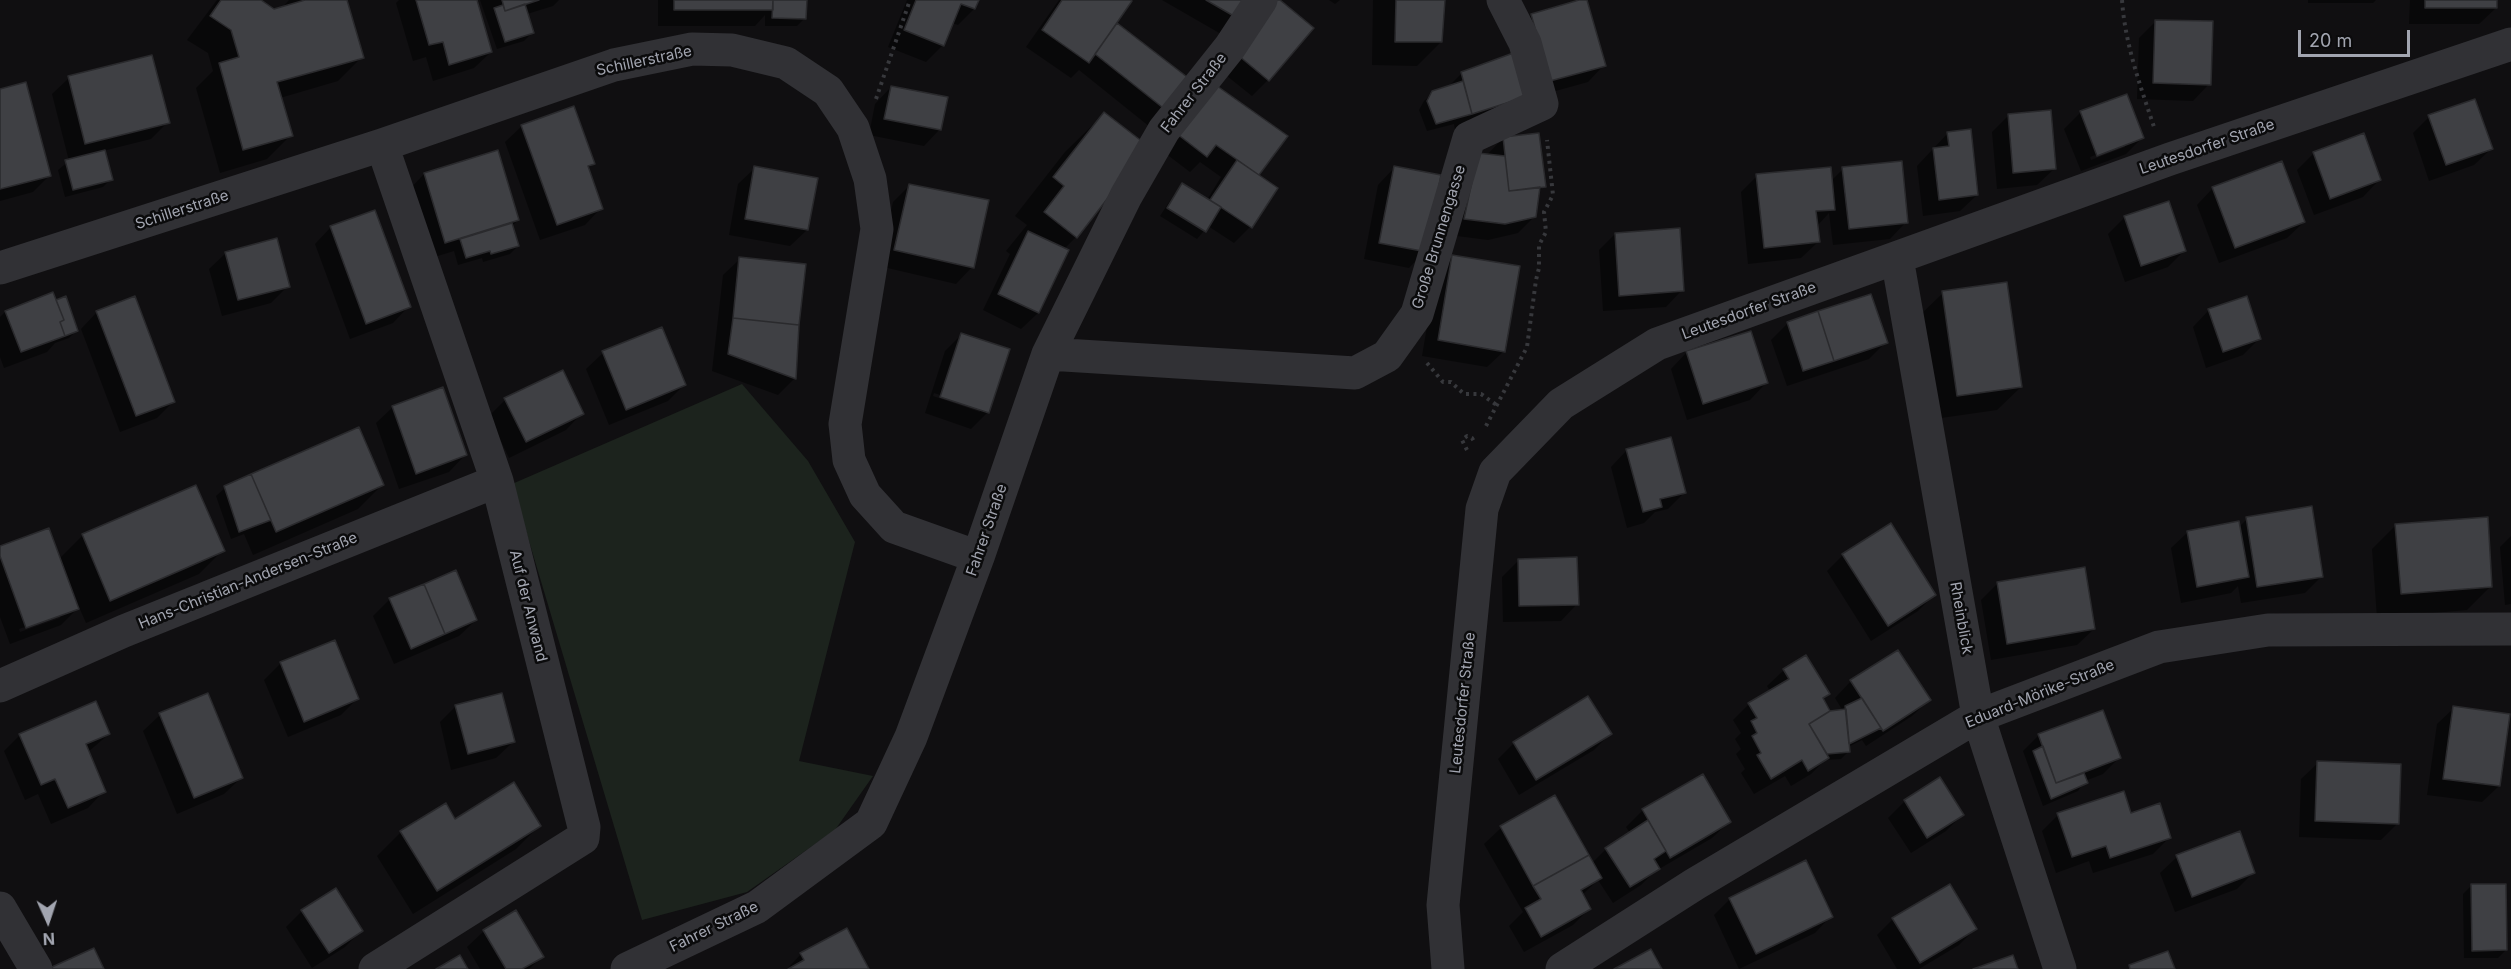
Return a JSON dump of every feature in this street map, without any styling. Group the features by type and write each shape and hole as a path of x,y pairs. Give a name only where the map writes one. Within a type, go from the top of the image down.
{"street":[{"name":"Fahrer Straße","path":"627,969 757,907 871,823 911,737 978,557 1048,354 1126,196 1164,130 1230,47 1262,0"},
{"name":"Große Brunnengasse","path":"1048,354 1355,373 1390,352 1417,314 1469,138 1542,104 1525,42 1503,0"},
{"name":"Leutesdorfer Straße","path":"1448,969 1444,894 1482,509 1495,472 1561,404 1657,344 2170,159 2511,44"},
{"name":"Schillerstraße","path":"0,268 382,145 614,65 692,49 732,50 786,63 828,91 853,128 870,180 877,229 845,424 849,460 865,495 894,527 978,557"},
{"name":"Auf der Anwand","path":"375,969 583,837 584,827 497,481 382,145"},
{"name":"Rheinblick","path":"1897,258 1978,716 2060,969"},
{"name":"Hans-Christian-Andersen-Straße","path":"0,686 124,631 497,481"},
{"name":"Eduard-Mörike-Straße","path":"1562,969 1695,884 1978,716 2159,647 2268,630 2511,629"},
{"path":"0,908 36,969"}],"path":[{"path":"858,141 874,105 910,0"},
{"path":"2122,0 2124,24 2147,106"},
{"path":"1495,472 1476,449 1467,450 1462,440 1467,436 1472,438 1476,444 1527,347 1532,300 1539,268 1539,245 1546,232 1544,212 1553,195 1551,183"},
{"path":"1390,352 1424,360 1443,382 1451,382 1464,394 1481,394 1498,406"}],"shaded area":[{"path":"742,384 808,461 855,542 799,761 873,776 835,830 747,892 642,920 512,484"}],"building":[{"path":"221,0 261,0 274,9 305,0 347,0 364,58 277,82 293,136 243,150 219,63 239,57 231,30 210,16"},
{"path":"416,0 477,0 492,52 449,65 443,42 429,45"},
{"path":"502,0 539,0 505,11"},
{"path":"674,0 773,0 773,10 674,10"},
{"path":"773,0 807,0 806,19 772,18"},
{"path":"916,0 979,0 975,9 961,4 944,46 904,30"},
{"path":"1062,0 1132,1 1089,63 1042,30"},
{"path":"1206,0 1250,0 1239,19"},
{"path":"1276,0 1280,0 1314,28 1269,81 1233,51"},
{"path":"1396,0 1445,0 1442,42 1395,42"},
{"path":"1579,0 1587,0 1606,66 1550,81 1531,14"},
{"path":"2425,0 2497,0 2497,8 2425,8"},
{"path":"525,4 534,33 505,42 494,8 503,5 505,11"},
{"path":"2155,20 2213,21 2211,85 2153,83"},
{"path":"1117,23 1191,80 1167,111 1095,54"},
{"path":"1516,52 1532,95 1472,114 1461,72"},
{"path":"152,55 170,123 85,144 68,76"},
{"path":"1210,81 1288,136 1259,175 1216,145 1207,157 1172,130"},
{"path":"1463,81 1472,114 1436,124 1427,101 1432,91"},
{"path":"26,82 51,176 0,189 0,89"},
{"path":"891,86 948,97 941,130 884,119"},
{"path":"2127,94 2144,138 2097,156 2080,111"},
{"path":"2475,99 2493,149 2446,165 2428,115"},
{"path":"574,106 595,164 588,166 603,209 557,225 521,125"},
{"path":"2051,110 2056,169 2013,173 2008,114"},
{"path":"1104,112 1148,146 1077,238 1044,212 1064,186 1053,177"},
{"path":"1971,129 1978,195 1939,200 1933,148 1949,146 1947,132"},
{"path":"1539,133 1546,187 1509,191 1503,137"},
{"path":"2364,133 2381,180 2330,199 2313,152"},
{"path":"105,150 113,180 73,190 65,160"},
{"path":"498,150 519,220 445,243 424,173"},
{"path":"1478,153 1505,156 1509,191 1540,187 1536,217 1505,224 1464,219"},
{"path":"1237,160 1278,188 1252,228 1210,200"},
{"path":"1902,161 1908,223 1849,229 1842,167"},
{"path":"2282,161 2305,222 2235,248 2212,187"},
{"path":"754,166 818,178 808,230 745,219"},
{"path":"1394,166 1441,175 1427,252 1379,243"},
{"path":"1831,167 1835,210 1816,211 1820,242 1764,248 1756,174"},
{"path":"1182,183 1221,207 1206,232 1167,208"},
{"path":"909,184 989,200 974,268 894,250"},
{"path":"2169,201 2186,251 2141,266 2124,216"},
{"path":"375,210 411,307 366,324 330,226"},
{"path":"512,223 519,246 466,258 460,239"},
{"path":"1680,228 1684,291 1619,296 1615,233"},
{"path":"1028,231 1069,250 1039,313 998,294"},
{"path":"277,238 290,287 238,300 225,252"},
{"path":"1452,255 1520,266 1505,352 1438,340"},
{"path":"739,257 806,264 799,325 733,318"},
{"path":"2007,282 2022,387 1957,396 1942,291"},
{"path":"53,292 64,320 60,322 65,336 21,352 5,311"},
{"path":"1871,294 1888,343 1834,361 1818,311"},
{"path":"66,296 78,331 65,336 60,322 64,320 56,300"},
{"path":"135,296 175,402 136,416 96,311"},
{"path":"2247,296 2261,339 2223,352 2208,309"},
{"path":"1818,311 1834,361 1803,371 1787,322"},
{"path":"733,318 799,325 796,379 728,354"},
{"path":"662,327 686,385 626,410 602,351"},
{"path":"1751,331 1768,383 1703,404 1686,351"},
{"path":"961,333 1010,349 989,413 940,397"},
{"path":"563,370 584,414 526,442 504,398"},
{"path":"443,387 467,455 416,474 392,406"},
{"path":"359,427 384,485 276,532 251,474"},
{"path":"1671,437 1686,493 1660,499 1662,507 1643,512 1626,449"},
{"path":"251,474 271,520 239,532 224,486"},
{"path":"196,485 225,551 110,601 82,534"},
{"path":"2312,506 2323,577 2257,587 2246,517"},
{"path":"2488,517 2492,587 2401,594 2395,524"},
{"path":"2239,521 2249,577 2197,587 2187,531"},
{"path":"1891,523 1936,595 1888,626 1842,554"},
{"path":"49,528 79,609 26,628 0,556 0,546"},
{"path":"1577,557 1579,605 1519,606 1518,559"},
{"path":"2085,567 2095,629 2007,644 1997,582"},
{"path":"456,570 477,620 445,634 424,584"},
{"path":"424,584 445,634 411,649 389,598"},
{"path":"335,640 359,699 304,722 280,662"},
{"path":"1898,650 1931,700 1883,731 1850,680"},
{"path":"1806,655 1830,694 1823,698 1830,711 1809,724 1829,758 1808,771 1802,760 1771,779 1757,755 1761,753 1752,736 1757,733 1751,721 1757,718 1748,703 1789,679 1783,669"},
{"path":"208,693 243,778 194,798 159,713"},
{"path":"502,693 515,742 468,754 455,705"},
{"path":"1588,696 1612,734 1536,780 1513,742"},
{"path":"1862,698 1881,728 1849,744 1845,706"},
{"path":"96,701 110,734 86,744 106,792 68,808 55,779 41,785 19,734"},
{"path":"2453,706 2510,714 2500,786 2443,779"},
{"path":"1846,709 1850,752 1827,754 1809,724 1830,711"},
{"path":"2103,710 2121,758 2056,783 2038,734"},
{"path":"2043,746 2056,783 2084,773 2088,783 2051,799 2033,751"},
{"path":"2317,761 2401,764 2399,824 2315,821"},
{"path":"1703,774 1731,822 1670,858 1642,809"},
{"path":"1940,777 1964,815 1927,838 1904,800"},
{"path":"514,782 541,826 437,891 400,831 446,803 455,819"},
{"path":"2124,791 2131,813 2160,803 2171,838 2110,858 2106,846 2072,857 2057,813"},
{"path":"1555,795 1589,855 1533,886 1500,826"},
{"path":"1648,820 1666,851 1654,859 1660,869 1630,887 1605,848"},
{"path":"2240,831 2255,873 2192,897 2176,855"},
{"path":"1589,855 1602,878 1581,890 1591,909 1541,937 1525,908 1541,899 1533,886"},
{"path":"1806,860 1833,917 1756,954 1729,898"},
{"path":"1950,884 1977,929 1920,963 1892,918"},
{"path":"2471,884 2506,884 2507,950 2472,951"},
{"path":"336,888 363,931 329,953 301,910"},
{"path":"516,910 544,957 522,969 506,969 483,930"},
{"path":"847,928 869,969 788,969 804,960 800,953"},
{"path":"94,948 104,969 53,969 52,967"},
{"path":"1651,949 1662,969 1614,969"},
{"path":"2168,951 2175,969 2130,969 2129,965"},
{"path":"460,955 468,969 436,969"},
{"path":"2013,955 2018,969 1973,969"}]}
